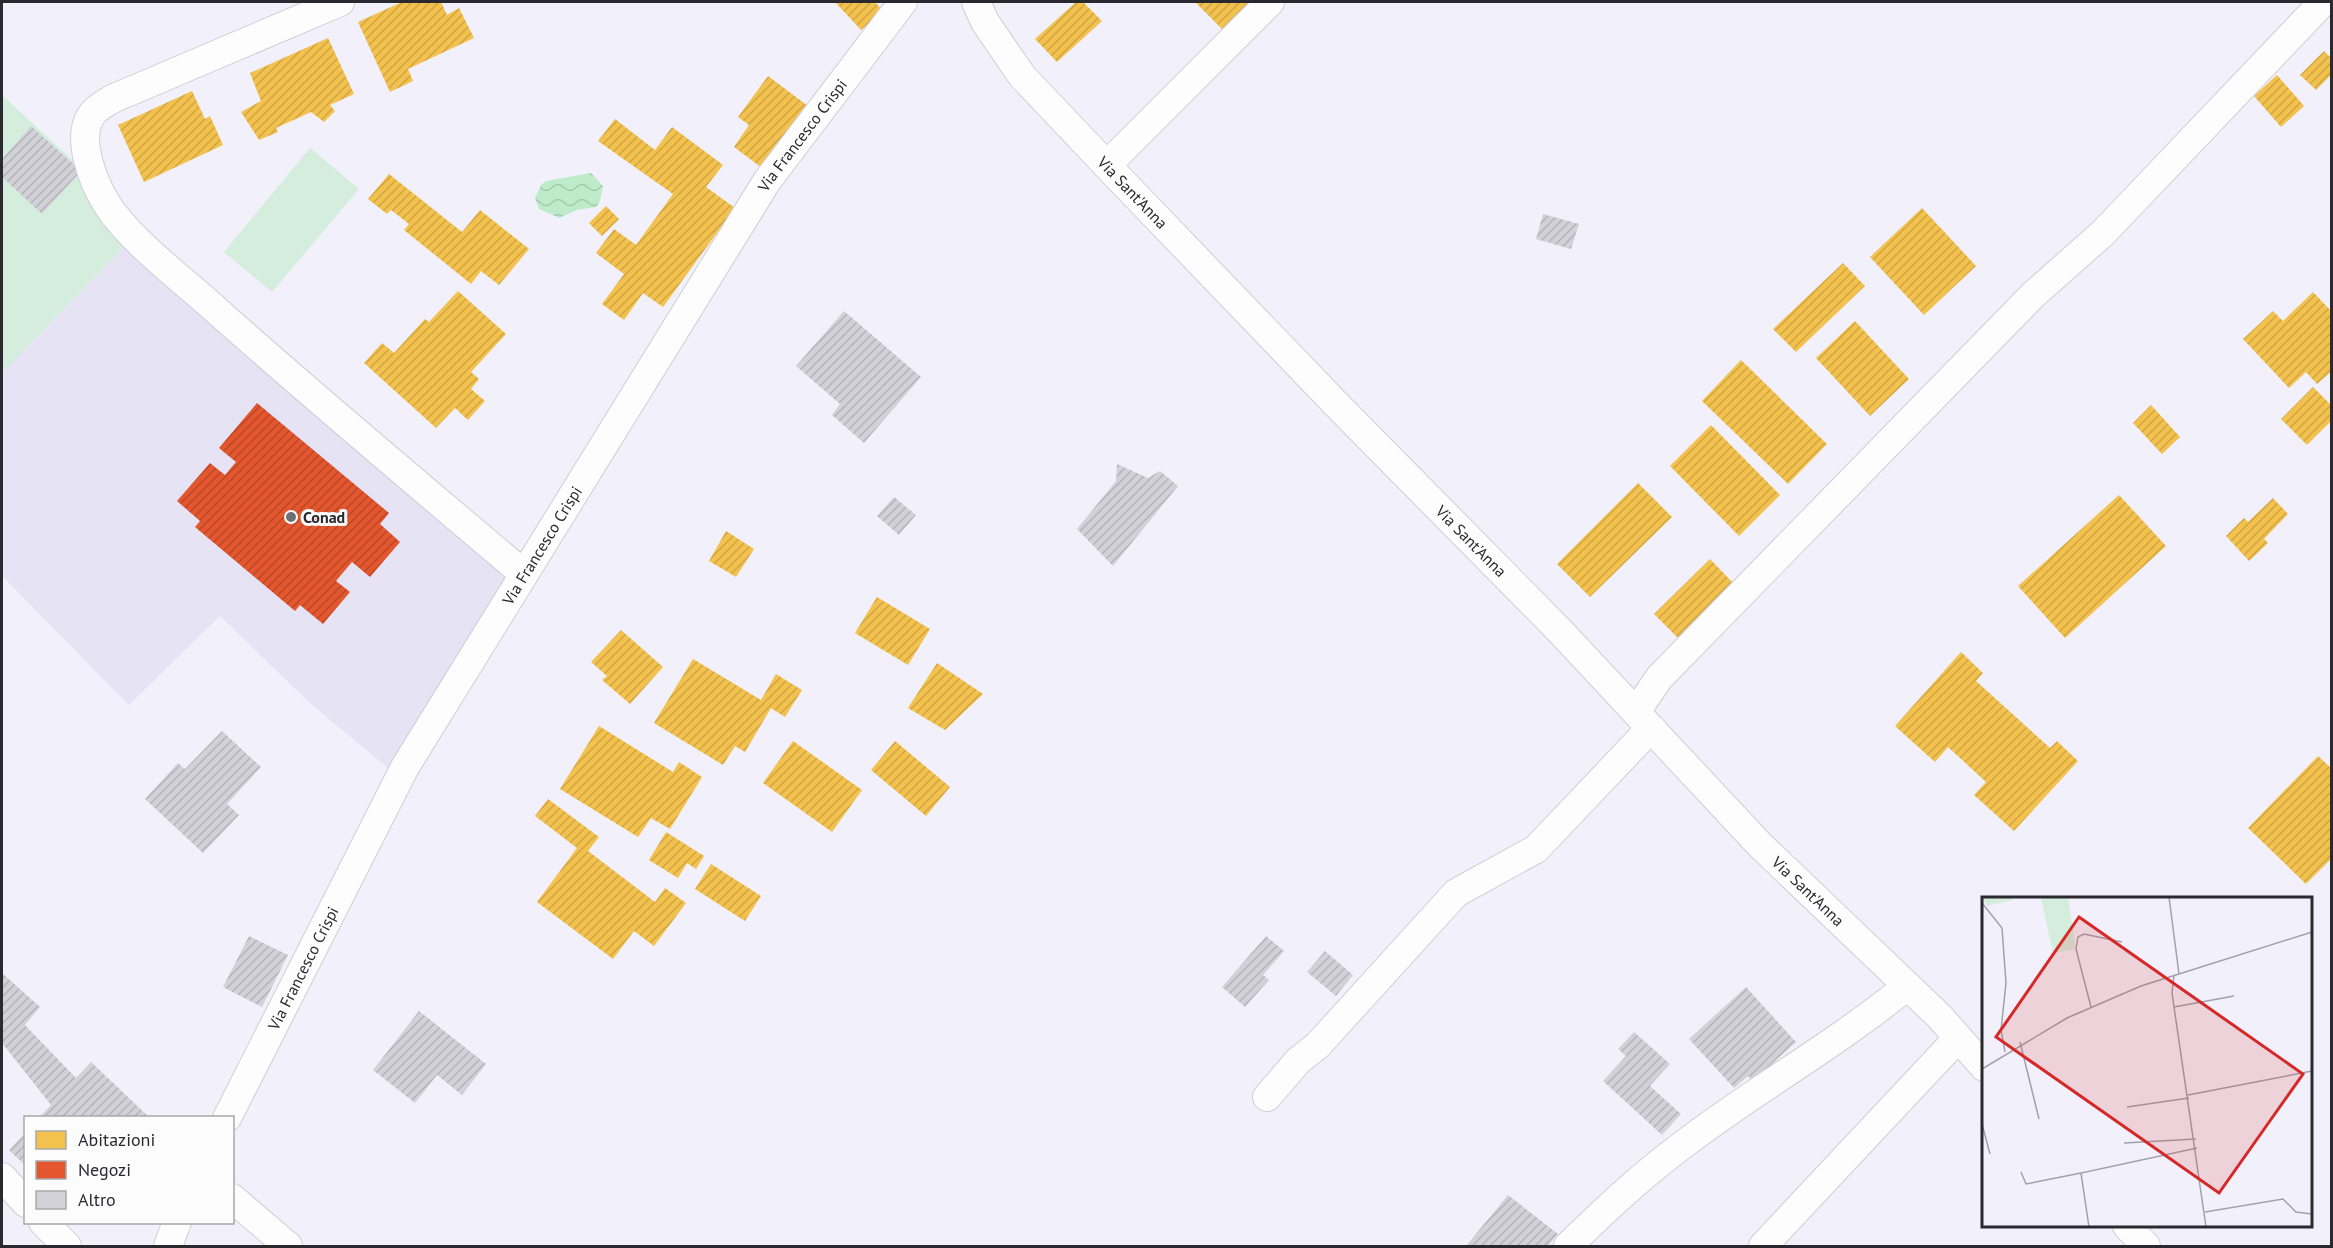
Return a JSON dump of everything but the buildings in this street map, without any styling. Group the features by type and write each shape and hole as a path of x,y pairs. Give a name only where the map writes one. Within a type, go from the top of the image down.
{"street":[{"path":"340,2 112,99 93,112 87,123 85,149 94,180 108,207 134,236 282,369 524,574"},
{"name":"Via Francesco Crispi","path":"228,1116 405,766 767,182 903,2"},
{"name":"Via Sant'Anna","path":"975,2 985,22 1022,76 1336,404 1560,631 1759,844 1907,986 1982,1065"},
{"path":"1107,165 1269,2"},
{"path":"1267,1097 1298,1061 1318,1045 1455,893 1536,849 1643,720 1659,678 2033,295 2103,233 2323,2"},
{"path":"1568,1246 1627,1189 1685,1143 1869,1018 1907,986"},
{"path":"1763,1246 1958,1038"},
{"path":"2,1177 24,1201"},
{"path":"234,1200 288,1246"},
{"path":"45,1224 67,1246"},
{"path":"168,1246 176,1224"},
{"path":"2128,1227 2146,1246"}],"shaded area":[{"path":"2,95 94,180 134,236 2,373"},
{"path":"310,148 359,189 272,292 224,252"},
{"path":"134,236 524,574 399,777 312,705 220,616 129,705 2,576 2,373"}],"water":[{"path":"591,173 603,186 600,201 596,207 577,210 559,218 539,209 535,198 541,185 546,181"}],"place":[{"name":"Conad","path":"291,517"}]}
